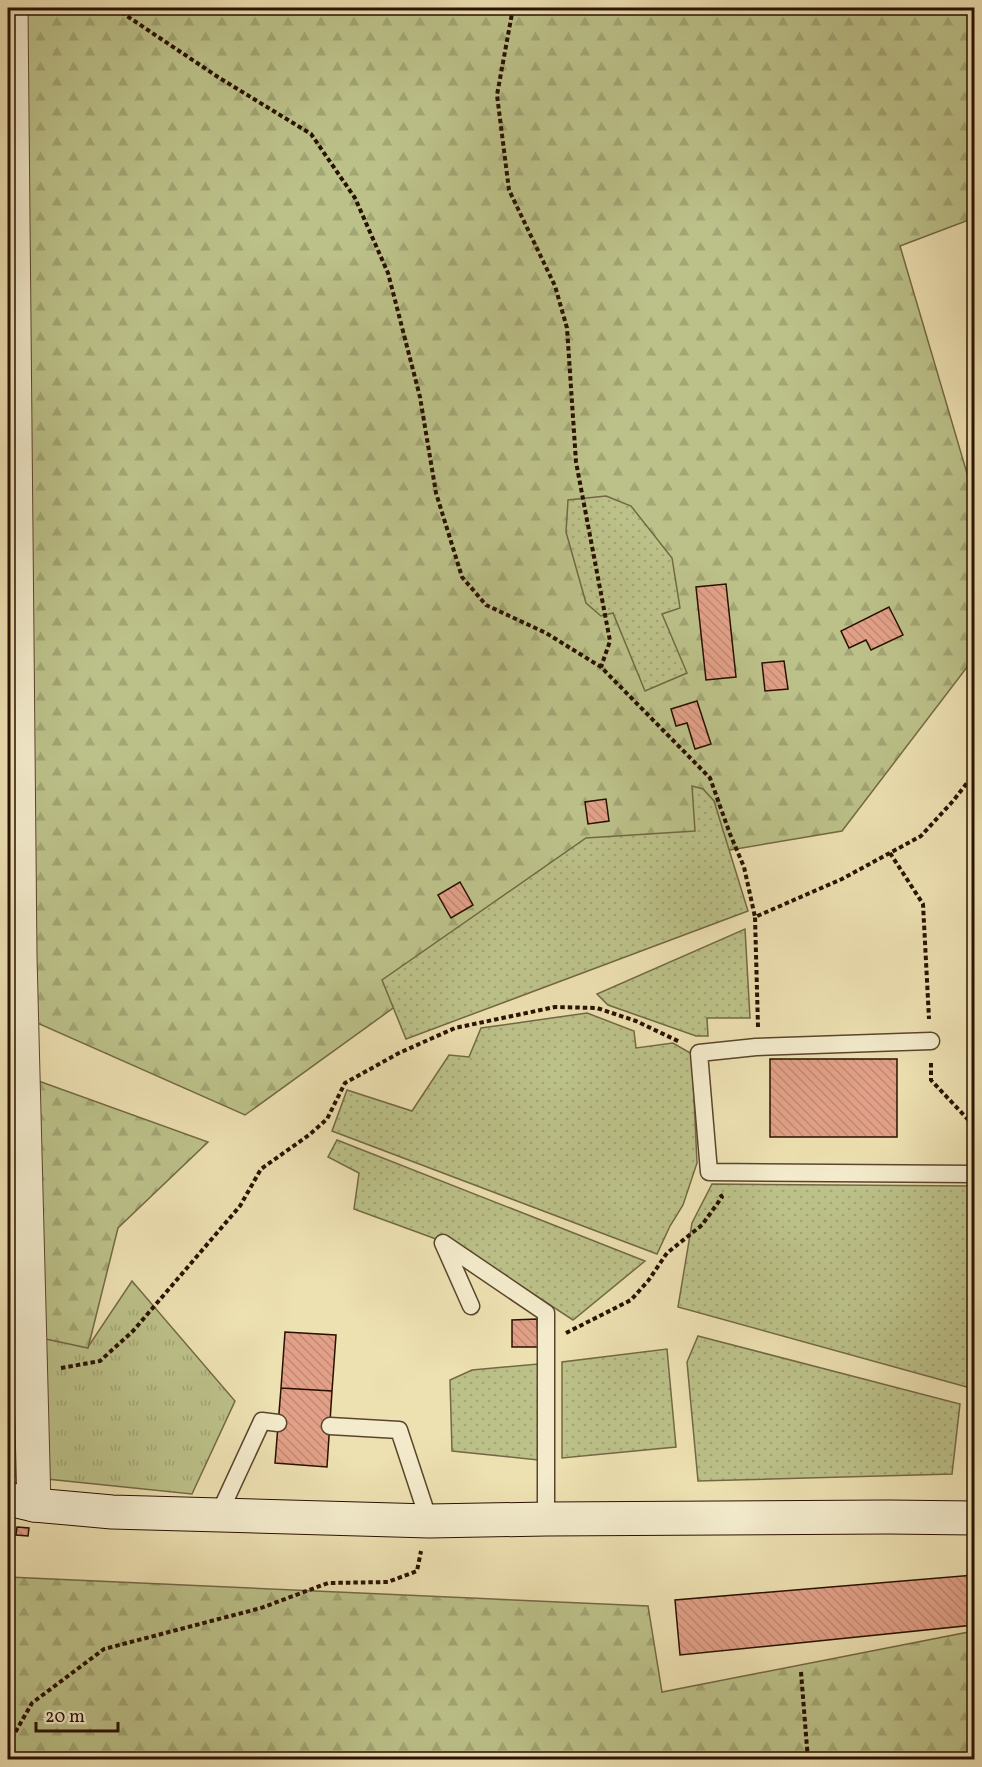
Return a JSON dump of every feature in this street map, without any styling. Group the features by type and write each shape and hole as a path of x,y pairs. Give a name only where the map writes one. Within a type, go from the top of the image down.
{"street":[{"path":"10,22 13,761 30,1370 21,1502 112,1512 429,1521 975,1518"}],"lane":[{"path":"931,1041 756,1047 699,1053 709,1172 975,1174"},
{"path":"471,1306 442,1244 546,1313 546,1519"},
{"path":"218,1516 262,1421 278,1423"},
{"path":"330,1426 399,1430 429,1521"}],"path":[{"path":"115,8 218,77 311,134 355,198 388,273 420,397 436,493 462,577 486,605 546,633 601,667 710,778 744,867 755,917 758,1033 756,1047"},
{"path":"513,8 497,95 509,190 555,286 567,328 576,462 610,641 601,667"},
{"path":"755,917 842,879 921,836 975,774"},
{"path":"890,853 923,904 931,1080 975,1126"},
{"path":"30,1370 63,1368 100,1361 132,1331 240,1206 261,1169 309,1135 327,1119 345,1083 399,1053 455,1028 555,1006 597,1008 636,1021 699,1053"},
{"path":"546,1343 631,1300 648,1281 667,1253 702,1225 722,1197 709,1172"},
{"path":"8,1745 32,1703 104,1649 261,1608 328,1583 388,1582 417,1571 429,1521"},
{"path":"801,1672 808,1760"}],"green space":[{"path":"8,8 974,8 974,218 900,246 974,497 974,658 842,831 576,876 245,1115 8,1010"},
{"path":"606,496 631,506 672,558 680,608 662,614 687,673 645,691 613,613 601,616 586,603 566,532 568,500"},
{"path":"692,786 703,789 714,801 748,911 406,1039 382,980 586,838 695,831"},
{"path":"745,929 750,1018 707,1018 708,1036 696,1036 608,1005 597,994"},
{"path":"587,1013 634,1031 636,1048 673,1043 692,1054 697,1163 683,1205 657,1254 332,1131 347,1090 412,1111 449,1055 469,1057 481,1028"},
{"path":"8,1070 208,1142 118,1228 88,1348 8,1331"},
{"path":"337,1140 645,1261 573,1320 466,1250 354,1209 359,1173 328,1157"},
{"path":"712,1184 974,1186 974,1389 678,1307 692,1223"},
{"path":"132,1281 235,1401 192,1494 8,1475 8,1331 88,1347"},
{"path":"698,1336 960,1404 952,1474 698,1481 687,1362"},
{"path":"667,1349 676,1447 562,1458 562,1362"},
{"path":"538,1364 538,1460 452,1451 450,1380 472,1370"},
{"path":"8,1577 648,1606 662,1692 974,1631 974,1759 8,1759"}],"building":[{"path":"726,584 736,677 706,680 696,587"},
{"path":"889,607 903,635 871,650 866,640 849,648 841,631"},
{"path":"784,661 788,689 765,691 762,663"},
{"path":"697,701 711,744 695,749 687,723 676,726 671,709"},
{"path":"606,799 609,821 588,824 585,802"},
{"path":"460,882 473,905 451,918 438,895"},
{"path":"770,1059 897,1059 897,1137 770,1137"},
{"path":"537,1319 538,1347 512,1347 512,1320"},
{"path":"285,1332 336,1335 332,1391 281,1388"},
{"path":"281,1388 332,1391 327,1467 275,1463"},
{"path":"17,1527 29,1528 28,1536 16,1535"},
{"path":"974,1575 974,1625 680,1655 675,1600"}]}
